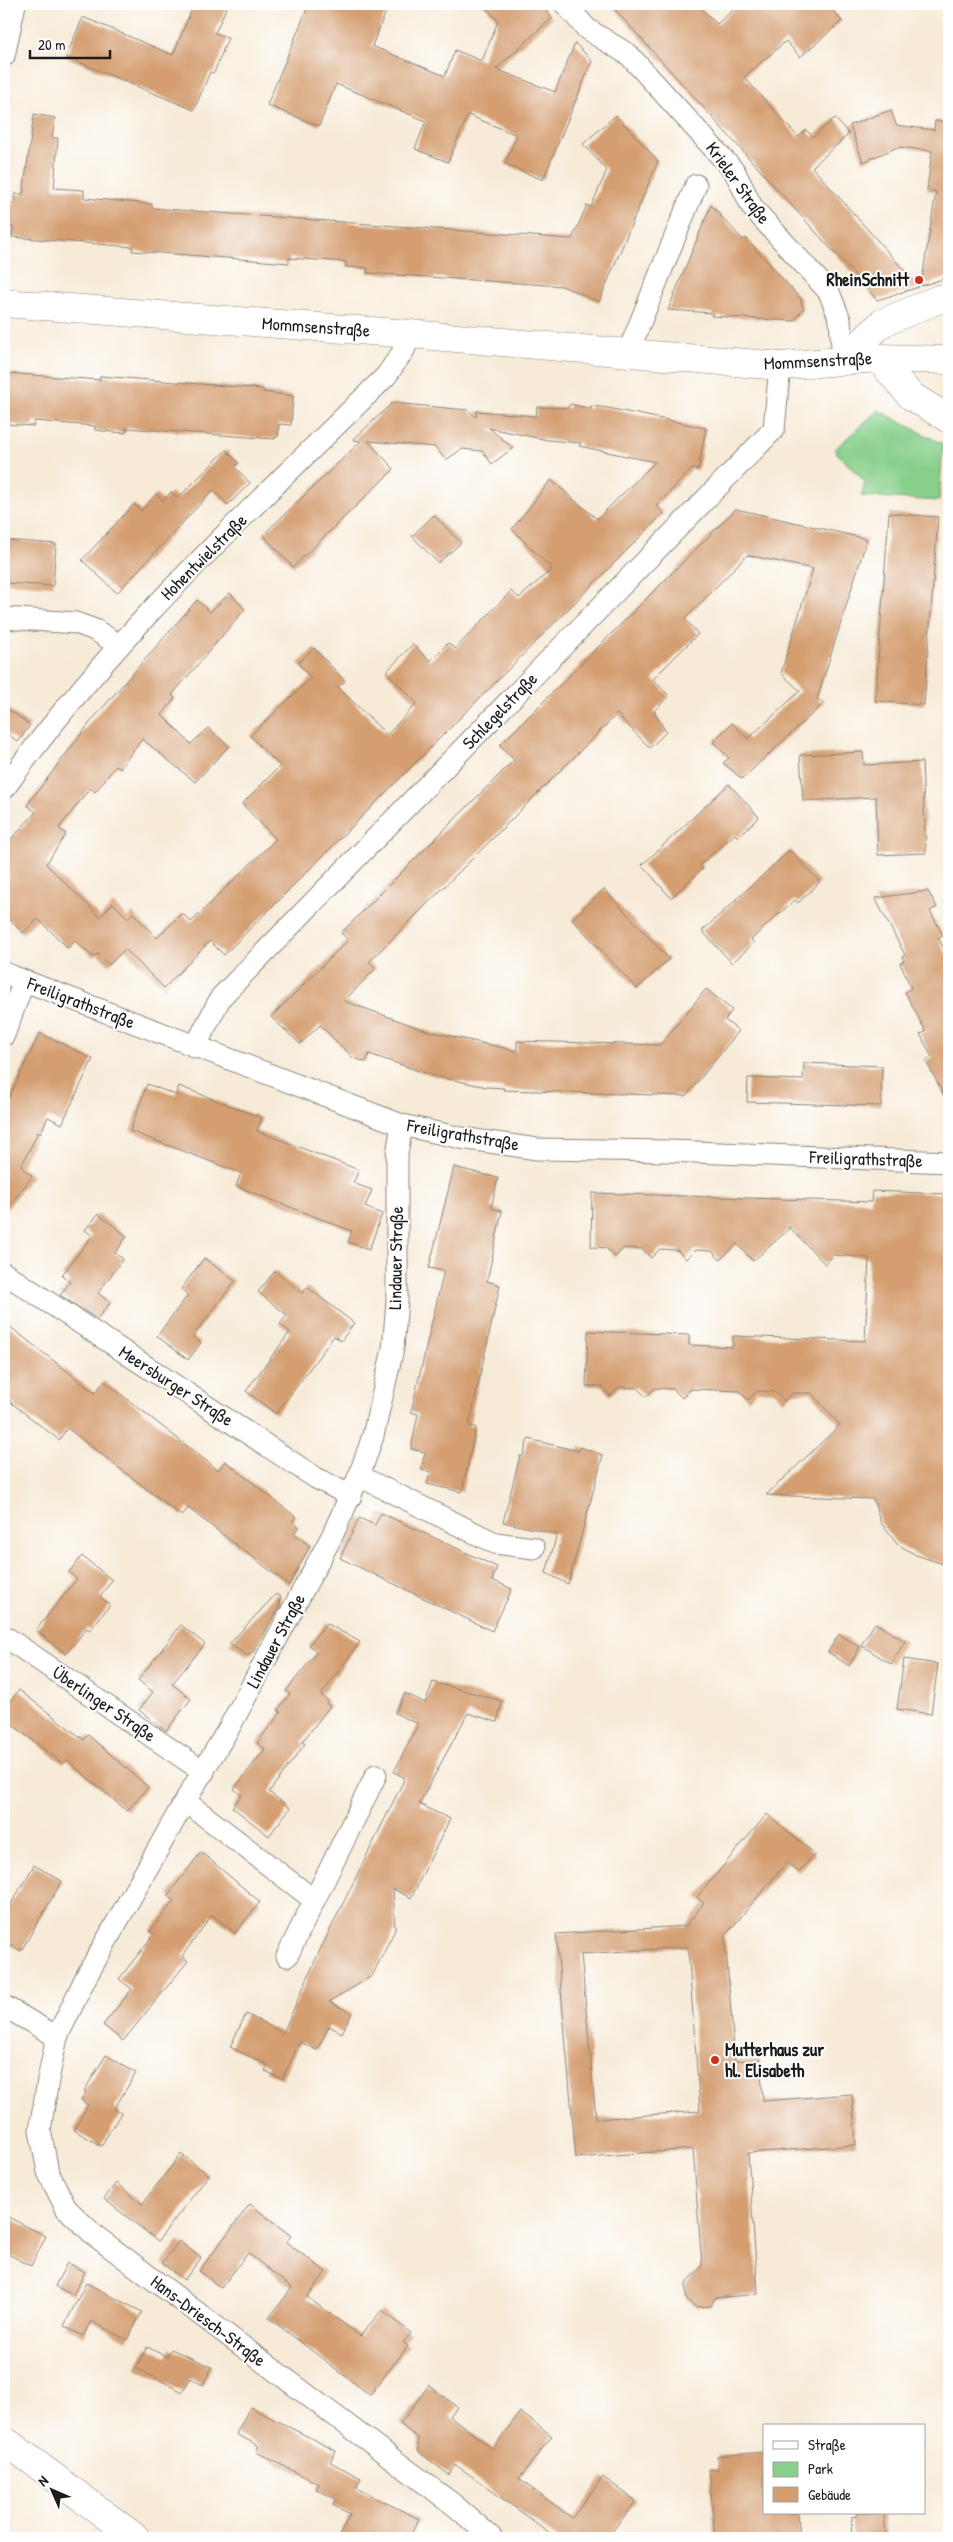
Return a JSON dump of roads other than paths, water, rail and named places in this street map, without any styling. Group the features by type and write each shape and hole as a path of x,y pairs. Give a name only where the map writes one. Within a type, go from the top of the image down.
{"street":[{"path":"4,56 15,4"},
{"name":"Krieler Straße","path":"565,4 587,29 629,55 735,172 752,207 829,292 840,320 843,361"},
{"path":"627,354 696,185"},
{"path":"843,361 882,323 939,299 949,297"},
{"name":"Mommsenstraße","path":"4,303 410,334 780,366 878,358 949,360"},
{"name":"Hohentwielstraße","path":"4,789 119,645 170,590 386,376 404,350 410,334"},
{"path":"878,358 911,396 949,419"},
{"name":"Schlegelstraße","path":"195,1047 221,997 774,429 780,366"},
{"path":"4,618 76,623 95,630 119,645"},
{"name":"Freiligrathstraße","path":"4,973 402,1125 461,1138 537,1148 949,1162"},
{"path":"4,1035 24,981"},
{"name":"Lindauer Straße","path":"57,2037 86,1977 184,1802 204,1772 332,1536 359,1476 373,1436 393,1349 397,1301 397,1154 402,1125"},
{"name":"Meersburger Straße","path":"4,1274 316,1478 351,1496"},
{"path":"359,1476 495,1543 534,1548"},
{"name":"Überlinger Straße","path":"4,1636 204,1772"},
{"path":"288,1956 376,1775"},
{"path":"184,1802 314,1900"},
{"path":"4,2006 57,2037"},
{"name":"Hans-Driesch-Straße","path":"57,2037 40,2130 48,2172 66,2208 94,2235 454,2505 492,2538"},
{"path":"4,2440 136,2538"}],"place":[{"name":"RheinSchnitt","path":"919,280"},
{"name":"Mutterhaus zur hl. Elisabeth","path":"715,2060"}]}
